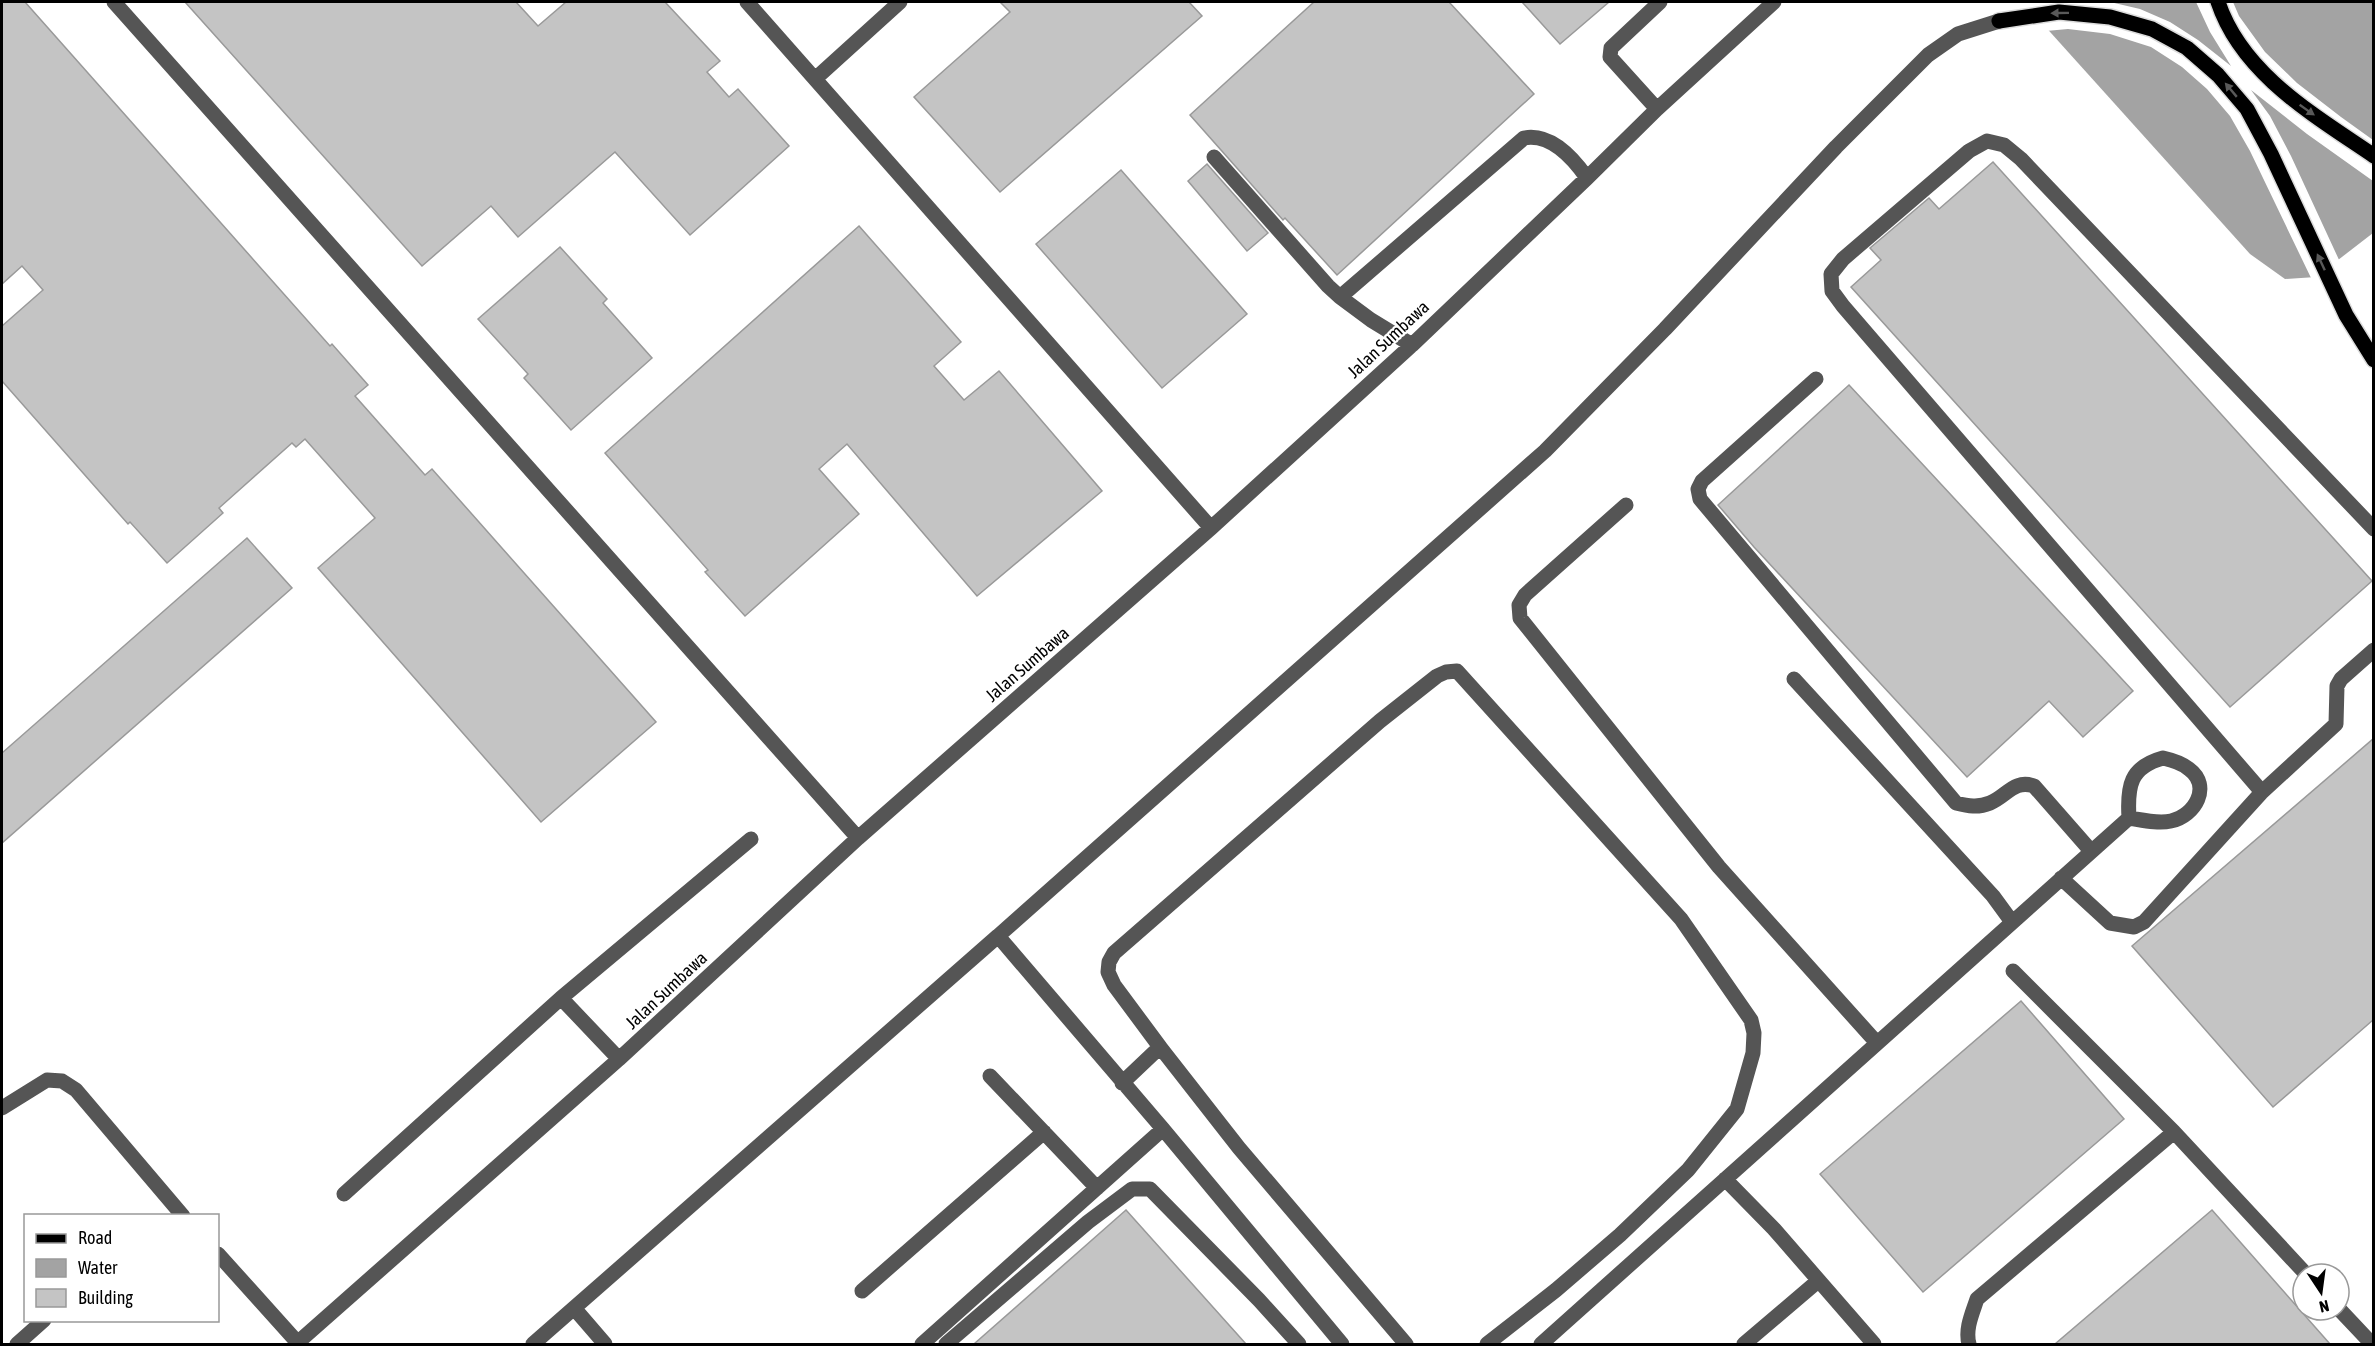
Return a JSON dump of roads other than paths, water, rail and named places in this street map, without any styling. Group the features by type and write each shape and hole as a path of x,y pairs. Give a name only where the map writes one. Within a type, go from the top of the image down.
{"main road":[{"path":"2218,2 2223,17 2251,59 2291,99 2373,156"},
{"path":"2000,21 2059,12 2110,17 2152,29 2187,48 2218,75 2247,109 2271,154 2346,315 2373,360"}],"street":[{"path":"114,2 858,838"},
{"path":"747,2 1210,528"},
{"path":"815,79 900,2"},
{"path":"1657,109 1610,57 1611,48 1660,2"},
{"name":"Jalan Sumbawa","path":"297,1344 619,1059 858,838 1210,528 1412,345 1657,109 1774,2"},
{"path":"533,1344 1545,451 1665,329 1836,147 1928,55 1958,34 2000,21"},
{"path":"1340,297 1524,138 1540,138 1556,145 1578,165 1587,178"},
{"path":"2262,792 1843,306 1832,291 1831,274 1843,259 1969,151 1987,141 2004,145 2029,168 2373,529"},
{"path":"1214,157 1328,286 1371,320 1412,345"},
{"path":"1816,379 1702,482 1698,489 1700,499 1956,803 1973,807 1992,802 2017,784 2026,783 2034,786 2091,851"},
{"path":"1626,505 1525,595 1519,605 1520,618 1719,867 1877,1043"},
{"path":"2061,878 2110,923 2134,927 2144,922 2262,792 2336,724 2337,686 2341,679 2373,650"},
{"path":"1406,1344 1239,1148 1160,1047 1114,985 1108,972 1109,962 1114,952 1380,721 1437,676 1457,671 1681,919 1751,1020 1754,1033 1753,1053 1737,1109 1688,1170 1612,1242 1497,1339 1487,1344"},
{"path":"1794,679 1994,897 2012,922"},
{"path":"1540,1344 2129,818 2129,788 2134,776 2147,763 2163,758 2189,768 2196,775 2200,798 2194,810 2184,817 2170,822 2151,822 2129,818"},
{"path":"344,1194 561,998 752,839"},
{"path":"998,936 1342,1344"},
{"path":"2013,971 2174,1132 2295,1262"},
{"path":"561,998 605,1047 619,1059"},
{"path":"1122,1083 1160,1047"},
{"path":"990,1076 1096,1188"},
{"path":"2,1108 47,1080 62,1081 76,1090 175,1213"},
{"path":"922,1344 1163,1129"},
{"path":"862,1291 1044,1132"},
{"path":"1969,1344 1967,1338 1969,1324 1977,1299 2174,1132"},
{"path":"1725,1179 1774,1229 1874,1344"},
{"path":"946,1344 1088,1222 1132,1189 1143,1188 1150,1189 1299,1344"},
{"path":"219,1255 297,1344"},
{"path":"1744,1344 1818,1281"},
{"path":"574,1308 605,1344"},
{"path":"17,1344 43,1322"},
{"path":"2351,1322 2372,1344"}],"water":[{"path":"2038,2 2373,2 2373,233 2316,277 2285,279 2250,254 2042,23"}]}
